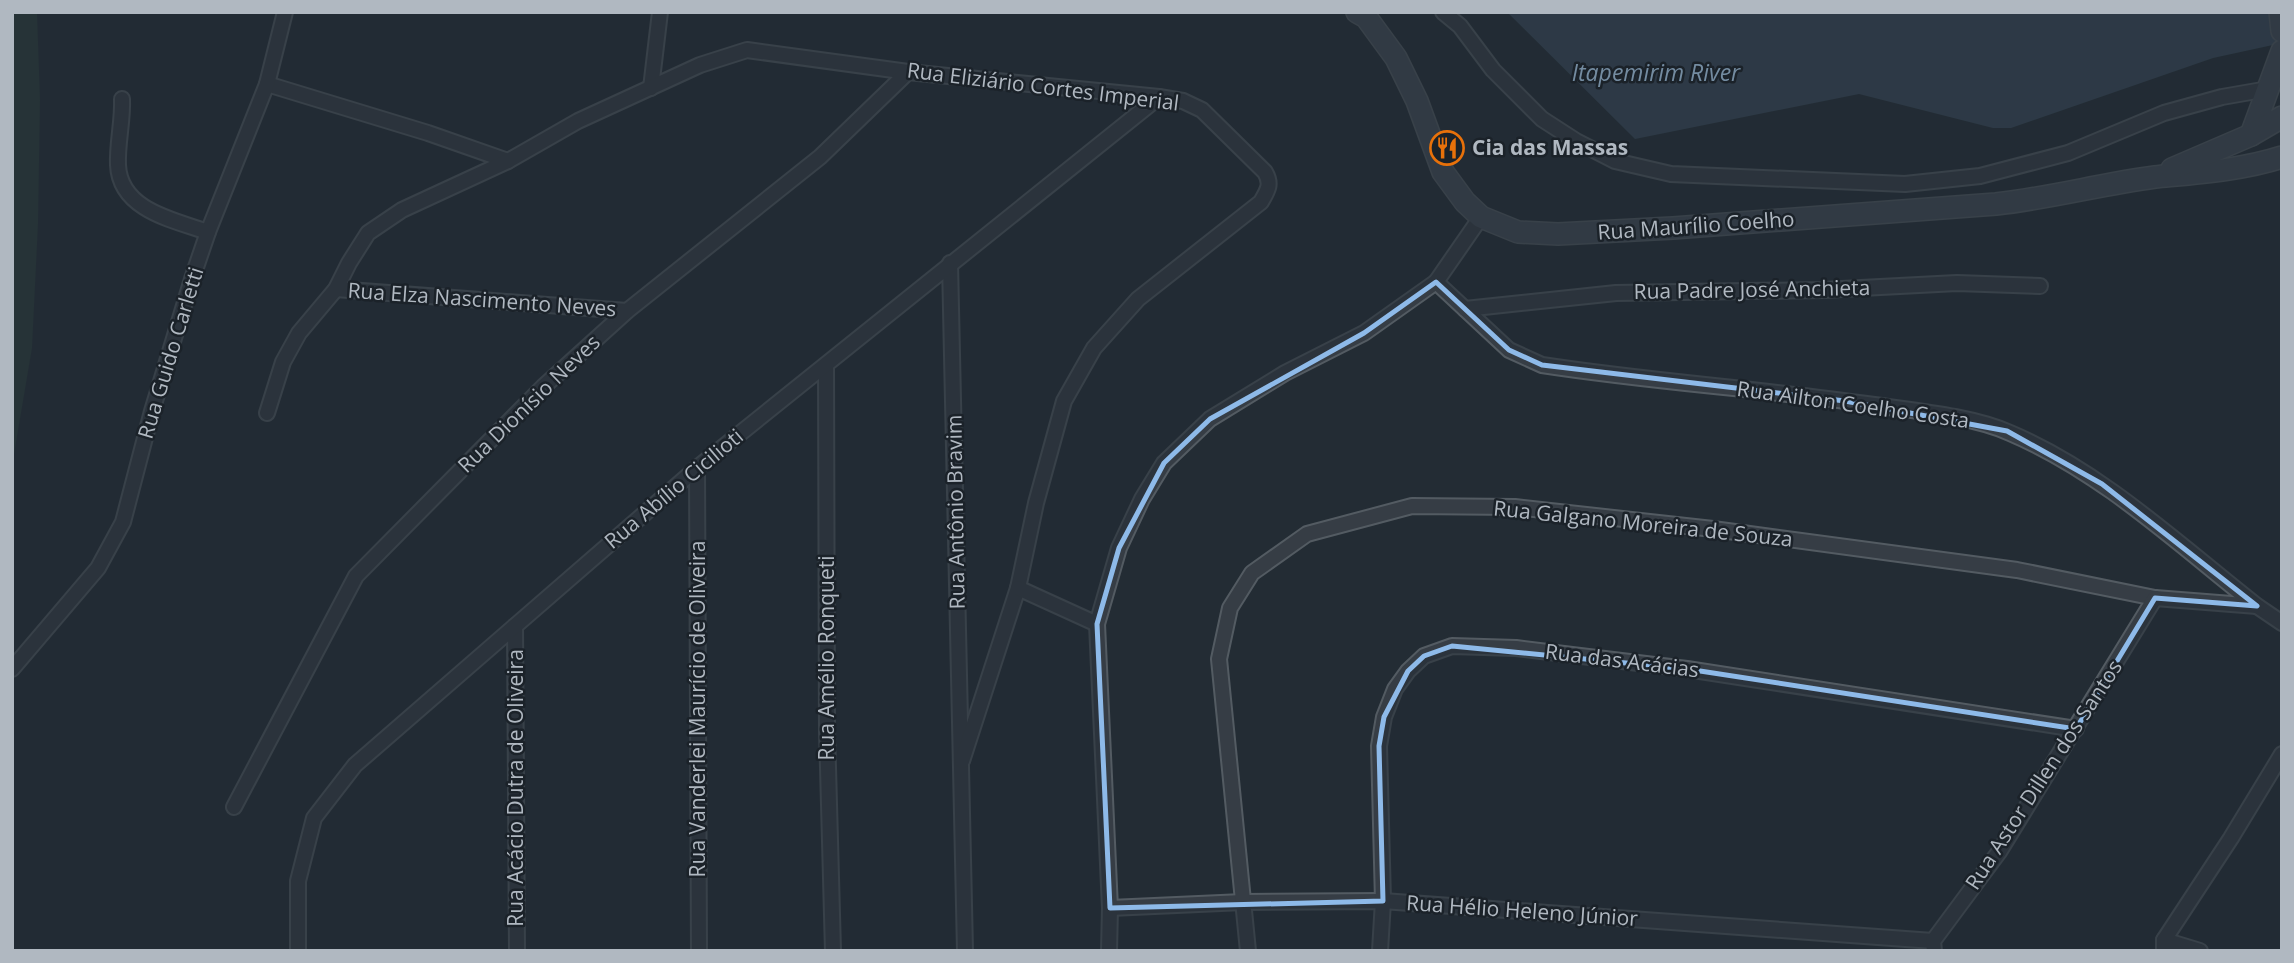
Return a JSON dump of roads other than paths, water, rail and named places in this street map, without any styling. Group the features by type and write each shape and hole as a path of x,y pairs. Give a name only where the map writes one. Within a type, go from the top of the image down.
{"main road":[{"name":"Rua Maurílio Coelho","path":"1357,12 1366,16 1396,58 1417,101 1444,172 1465,202 1480,218 1518,232 1558,234 1673,228 1996,205 2154,177"},
{"path":"2280,12 2282,31"},
{"path":"2251,135 2282,51"},
{"path":"2154,177 2251,135 2282,117"},
{"path":"2282,126 2282,143"},
{"path":"2154,177 2183,176 2282,158"}],"street":[{"name":"Rua Guido Carletti","path":"12,669 98,568 123,522 152,411 208,232 267,84 285,12"},
{"path":"651,88 660,12"},
{"path":"1443,12 1460,26 1493,70 1542,119 1576,141 1615,161 1671,174 1905,184 1980,176 2067,153 2164,113 2222,97 2268,89"},
{"name":"Rua Eliziário Cortes Imperial","path":"267,413 282,362 299,333 336,289 368,233 402,210 508,162 578,121 700,65 747,50 908,72 1159,97 1183,101 1202,110 1265,172 1270,181 1269,190 1261,202 1138,299 1094,348 1064,401 1036,503 1017,589 962,761"},
{"name":"Rua Dionísio Neves","path":"234,807 356,576 543,387 627,310 820,157 908,72"},
{"path":"267,84 429,133 508,162"},
{"name":"Rua Abílio Cicilioti","path":"298,951 298,881 314,818 355,765 697,468 1159,97"},
{"path":"122,99 123,120 118,165 121,183 134,200 153,213 208,232"},
{"path":"1109,951 1110,908 1097,624 1119,548 1142,499 1164,463 1210,419 1284,373 1364,333 1436,282 1480,218"},
{"name":"Rua Antônio Bravim","path":"950,264 965,951"},
{"name":"Rua Ailton Coelho Costa","path":"1436,282 1509,350 1542,365 1857,403 1946,416 2007,431 2058,456 2102,484 2256,606 2282,623"},
{"name":"Rua Padre José Anchieta","path":"1465,309 1616,293 1823,290 1956,283 2040,286"},
{"name":"Rua Elza Nascimento Neves","path":"336,289 627,310"},
{"name":"Rua Amélio Ronqueti","path":"826,366 827,731 832,951"},
{"name":"Rua Vanderlei Maurício de Oliveira","path":"697,468 699,951"},
{"name":"Rua Galgano Moreira de Souza","path":"1248,951 1219,659 1230,608 1252,573 1307,534 1412,506 1515,507 1713,529 2017,570 2155,597 2256,606"},
{"path":"1017,589 1097,624"},
{"name":"Rua Astor Dillen dos Santos","path":"1933,946 1999,852 2155,597"},
{"name":"Rua Acácio Dutra de Oliveira","path":"515,626 517,951"},
{"name":"Rua das Acácias","path":"1383,901 1379,746 1384,717 1395,690 1408,671 1424,656 1452,646 1516,648 1686,669 2076,729"},
{"path":"2200,951 2164,945 2282,754"},
{"path":"1380,951 1383,901"},
{"name":"Rua Hélio Heleno Júnior","path":"1110,908 1243,902 1383,901 1933,946"}],"water":[{"name":"Itapemirim River","path":"1507,12 2282,12 2282,43 2213,58 2011,128 1993,128 1859,94 1635,139"}],"place":[{"name":"Cia das Massas","path":"1447,148"}]}
